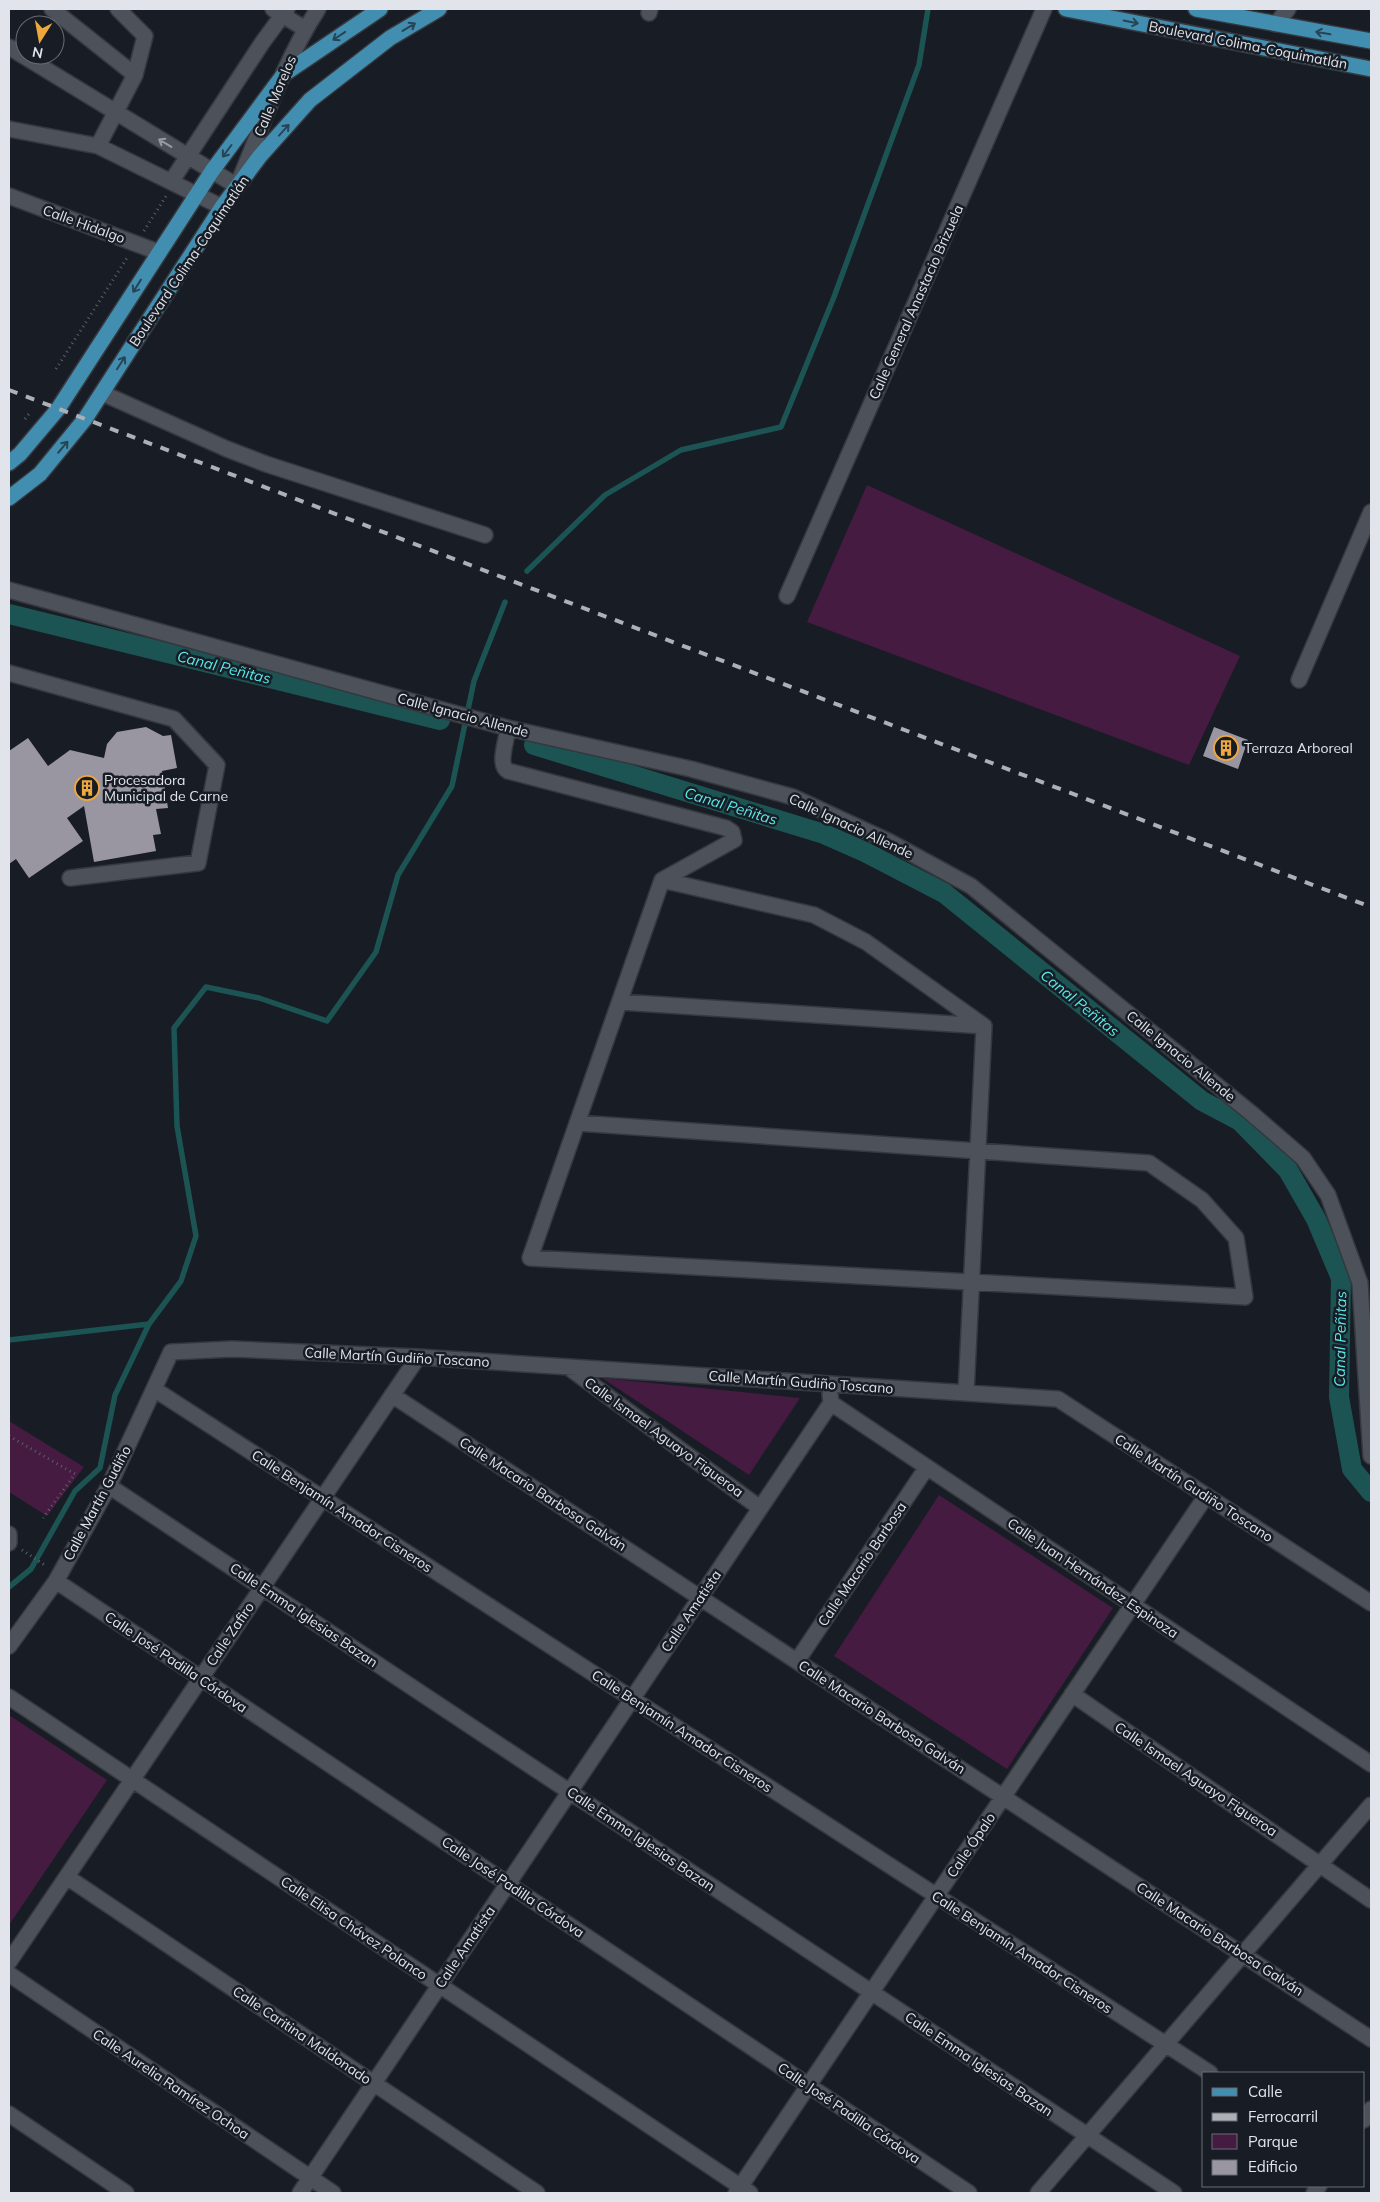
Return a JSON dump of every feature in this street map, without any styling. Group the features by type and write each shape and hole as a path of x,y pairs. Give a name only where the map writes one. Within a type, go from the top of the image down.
{"main road":[{"name":"Boulevard Colima-Coquimatlán","path":"9,463 20,454 58,409 196,194 284,74 380,9"},
{"name":"Boulevard Colima-Coquimatlán","path":"9,498 40,474 86,419 222,207 260,156 310,100 390,38 439,9"},
{"name":"Boulevard Colima-Coquimatlán","path":"1066,9 1371,69"},
{"name":"Boulevard Colima-Coquimatlán","path":"1196,9 1371,41"}],"street":[{"path":"98,146 135,75 145,36 118,9"},
{"name":"Calle Morelos","path":"237,186 284,74 305,29 318,9"},
{"name":"Calle General Anastacio Brizuela","path":"788,596 1044,9"},
{"path":"1276,24 1288,9"},
{"path":"56,10 135,75"},
{"path":"169,189 187,156 281,11 305,29"},
{"path":"9,47 116,114 237,186"},
{"path":"9,130 98,146 169,189 196,194 222,207"},
{"name":"Calle Hidalgo","path":"9,196 158,252"},
{"path":"102,393 227,449 266,464 485,535"},
{"path":"1299,680 1371,512"},
{"name":"Calle Ignacio Allende","path":"9,590 508,728 691,769 793,797 890,842 971,886 1251,1113 1303,1158 1328,1195 1360,1283 1371,1456"},
{"path":"9,673 174,719 218,765 198,863 70,878"},
{"path":"508,728 502,763 504,769 508,772 726,828 732,832 734,840 662,880 620,1002 577,1123 530,1258 1245,1297 1236,1238 1202,1200 1149,1163 577,1123"},
{"path":"662,880 814,915 866,942 984,1026"},
{"path":"620,1002 984,1026"},
{"path":"966,1393 984,1026"},
{"name":"Calle Martín Gudiño Toscano","path":"171,1352 232,1349 418,1356 1058,1399 1371,1603"},
{"name":"Calle Martín Gudiño","path":"9,1646 56,1581 109,1486 171,1352"},
{"name":"Calle Zafiro","path":"9,1962 418,1356"},
{"name":"Calle Ismael Aguayo Figueroa","path":"567,1366 760,1508"},
{"path":"829,1384 831,1403"},
{"name":"Calle Benjamín Amador Cisneros","path":"154,1389 1208,2072"},
{"name":"Calle Macario Barbosa Galván","path":"392,1394 1371,2039"},
{"name":"Calle Amatista","path":"300,2193 831,1403"},
{"name":"Calle Juan Hernández Espinoza","path":"831,1403 1371,1764"},
{"name":"Calle Macario Barbosa","path":"797,1661 928,1468"},
{"name":"Calle Emma Iglesias Bazan","path":"109,1486 1174,2193"},
{"name":"Calle Ópalo","path":"742,2191 808,2086 1206,1496"},
{"path":"9,1534 9,1543"},
{"name":"Calle José Padilla Córdova","path":"56,1581 969,2193"},
{"name":"Calle Ismael Aguayo Figueroa","path":"1072,1694 1371,1900"},
{"name":"Calle Elisa Chávez Polanco","path":"9,1697 742,2191"},
{"path":"1038,2193 1371,1805"},
{"name":"Calle Caritina Maldonado","path":"66,1876 537,2193"},
{"name":"Calle Aurelia Ramírez Ochoa","path":"9,1974 333,2193"},
{"path":"9,2114 126,2193"}],"path":[{"path":"56,369 169,189"},
{"path":"9,1436 75,1474 43,1518"},
{"path":"26,1553 46,1567"}],"green space":[{"path":"867,485 1240,656 1189,765 807,622"},
{"path":"602,1378 800,1398 749,1475"},
{"path":"9,1421 84,1467 47,1516 9,1492"},
{"path":"939,1495 1113,1608 1007,1769 834,1656"},
{"path":"9,1715 107,1780 9,1925"}],"building":[{"name":"Procesadora Municipal de Carne","path":"146,727 163,736 171,735 177,768 162,771 168,808 156,809 161,834 153,835 156,851 94,862 84,806 67,818 83,841 29,878 16,859 9,864 9,751 28,738 48,766 70,750 104,758 107,744 117,732"},
{"name":"Terraza Arboreal","path":"1214,727 1248,740 1238,769 1203,756"}],"waterway":[{"path":"527,571 605,495 681,450 781,427 834,297 919,65 928,9"},
{"path":"9,1587 31,1569 75,1491 100,1468 115,1395 149,1324 181,1281 196,1236 177,1126 174,1028 206,987 259,998 327,1021 376,952 398,875 452,786 474,681 505,602"},
{"name":"Canal Peñitas","path":"9,614 440,720"},
{"name":"Canal Peñitas","path":"534,745 824,834 865,852 944,893 1202,1101 1240,1121 1288,1170 1316,1219 1341,1278 1339,1397 1352,1469 1371,1492"},
{"path":"9,1340 149,1324"}],"railway":[{"path":"9,390 1371,907"}],"place":[{"name":"Terraza Arboreal","path":"1226,748"},
{"name":"Procesadora Municipal de Carne","path":"87,788"}]}
